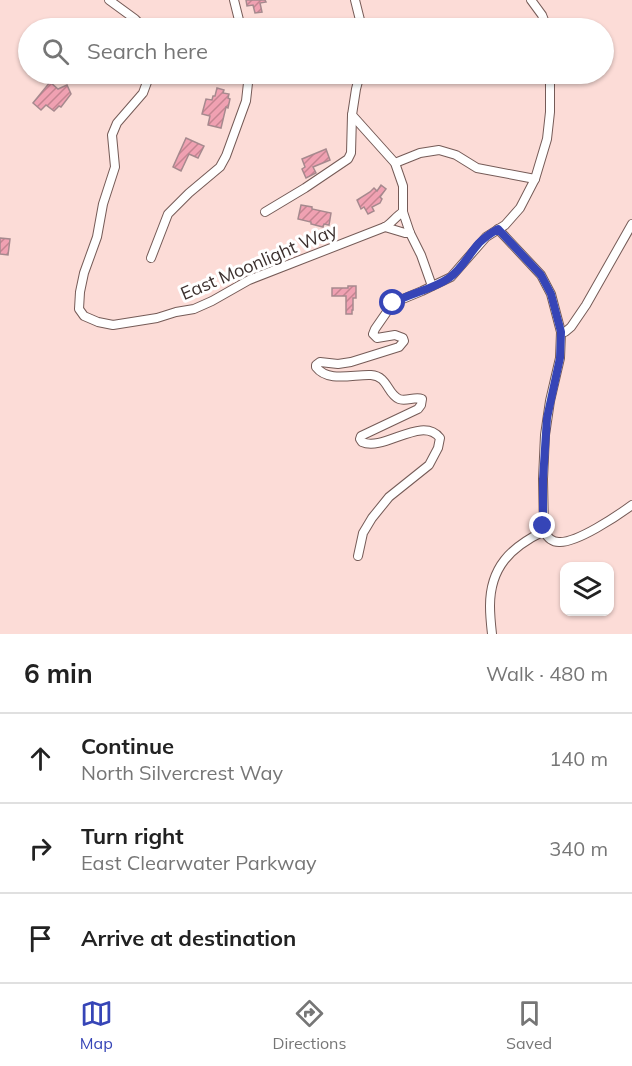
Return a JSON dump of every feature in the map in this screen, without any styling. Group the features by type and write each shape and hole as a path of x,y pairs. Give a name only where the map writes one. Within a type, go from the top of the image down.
{"street":[{"path":"109,0 134,18"},
{"path":"234,0 238,18"},
{"path":"355,0 360,18"},
{"path":"531,0 543,18"},
{"name":"East Moonlight Way","path":"146,84 137,102 117,123 112,135 115,167 80,292 79,309 84,316 113,325 194,309 249,280 385,227 403,212"},
{"path":"151,258 168,214 220,167 246,101 248,84"},
{"path":"265,212 348,159 351,153 352,115 357,84"},
{"path":"358,556 363,533 372,518 389,498 429,465 438,448 440,438 435,432 428,430 366,444 360,439 361,436 418,409 422,405 422,399 401,400 396,398 384,381 378,377 328,375 320,372 316,364 351,362 399,347 404,341 403,338 395,335 377,338 373,334 393,303 451,277 478,244 510,222 520,208 542,157 549,128 550,84"},
{"path":"352,115 395,163 403,186 403,212 432,286"},
{"path":"395,163 420,153 439,150 456,155 477,168 534,179"},
{"path":"561,332 571,327 586,305 632,224"},
{"path":"385,227 410,233"},
{"path":"498,229 541,275 551,294 561,332 560,358 550,401 546,435 543,531 553,541 568,540 606,524 632,505"},
{"path":"492,634 490,605 493,581 501,562 524,541 543,531"}],"building":[{"path":"246,0 265,0 266,2 260,3 262,12 255,13 253,5 247,6"},
{"path":"48,84 52,84 58,89 67,85 71,94 61,107 59,106 54,111 46,105 41,110 33,103"},
{"path":"217,88 229,94 230,99 221,128 208,125 210,116 202,114 206,99 212,100"},
{"path":"186,138 204,146 198,158 189,154 181,171 173,167"},
{"path":"326,149 330,160 313,167 316,173 306,178 302,169 305,167 302,159"},
{"path":"381,185 386,189 380,197 382,199 380,203 372,207 374,211 368,214 364,207 361,209 357,200 374,188 377,191"},
{"path":"301,205 331,213 329,225 324,224 323,227 298,219"},
{"path":"0,238 10,239 8,255 0,254"},
{"path":"348,286 356,286 352,314 346,314 346,296 332,296 332,288 348,288"}],"route":[{"path":"393,303 451,277 478,244 498,229 541,275 551,294 561,332 560,358 547,418 543,526"}]}
